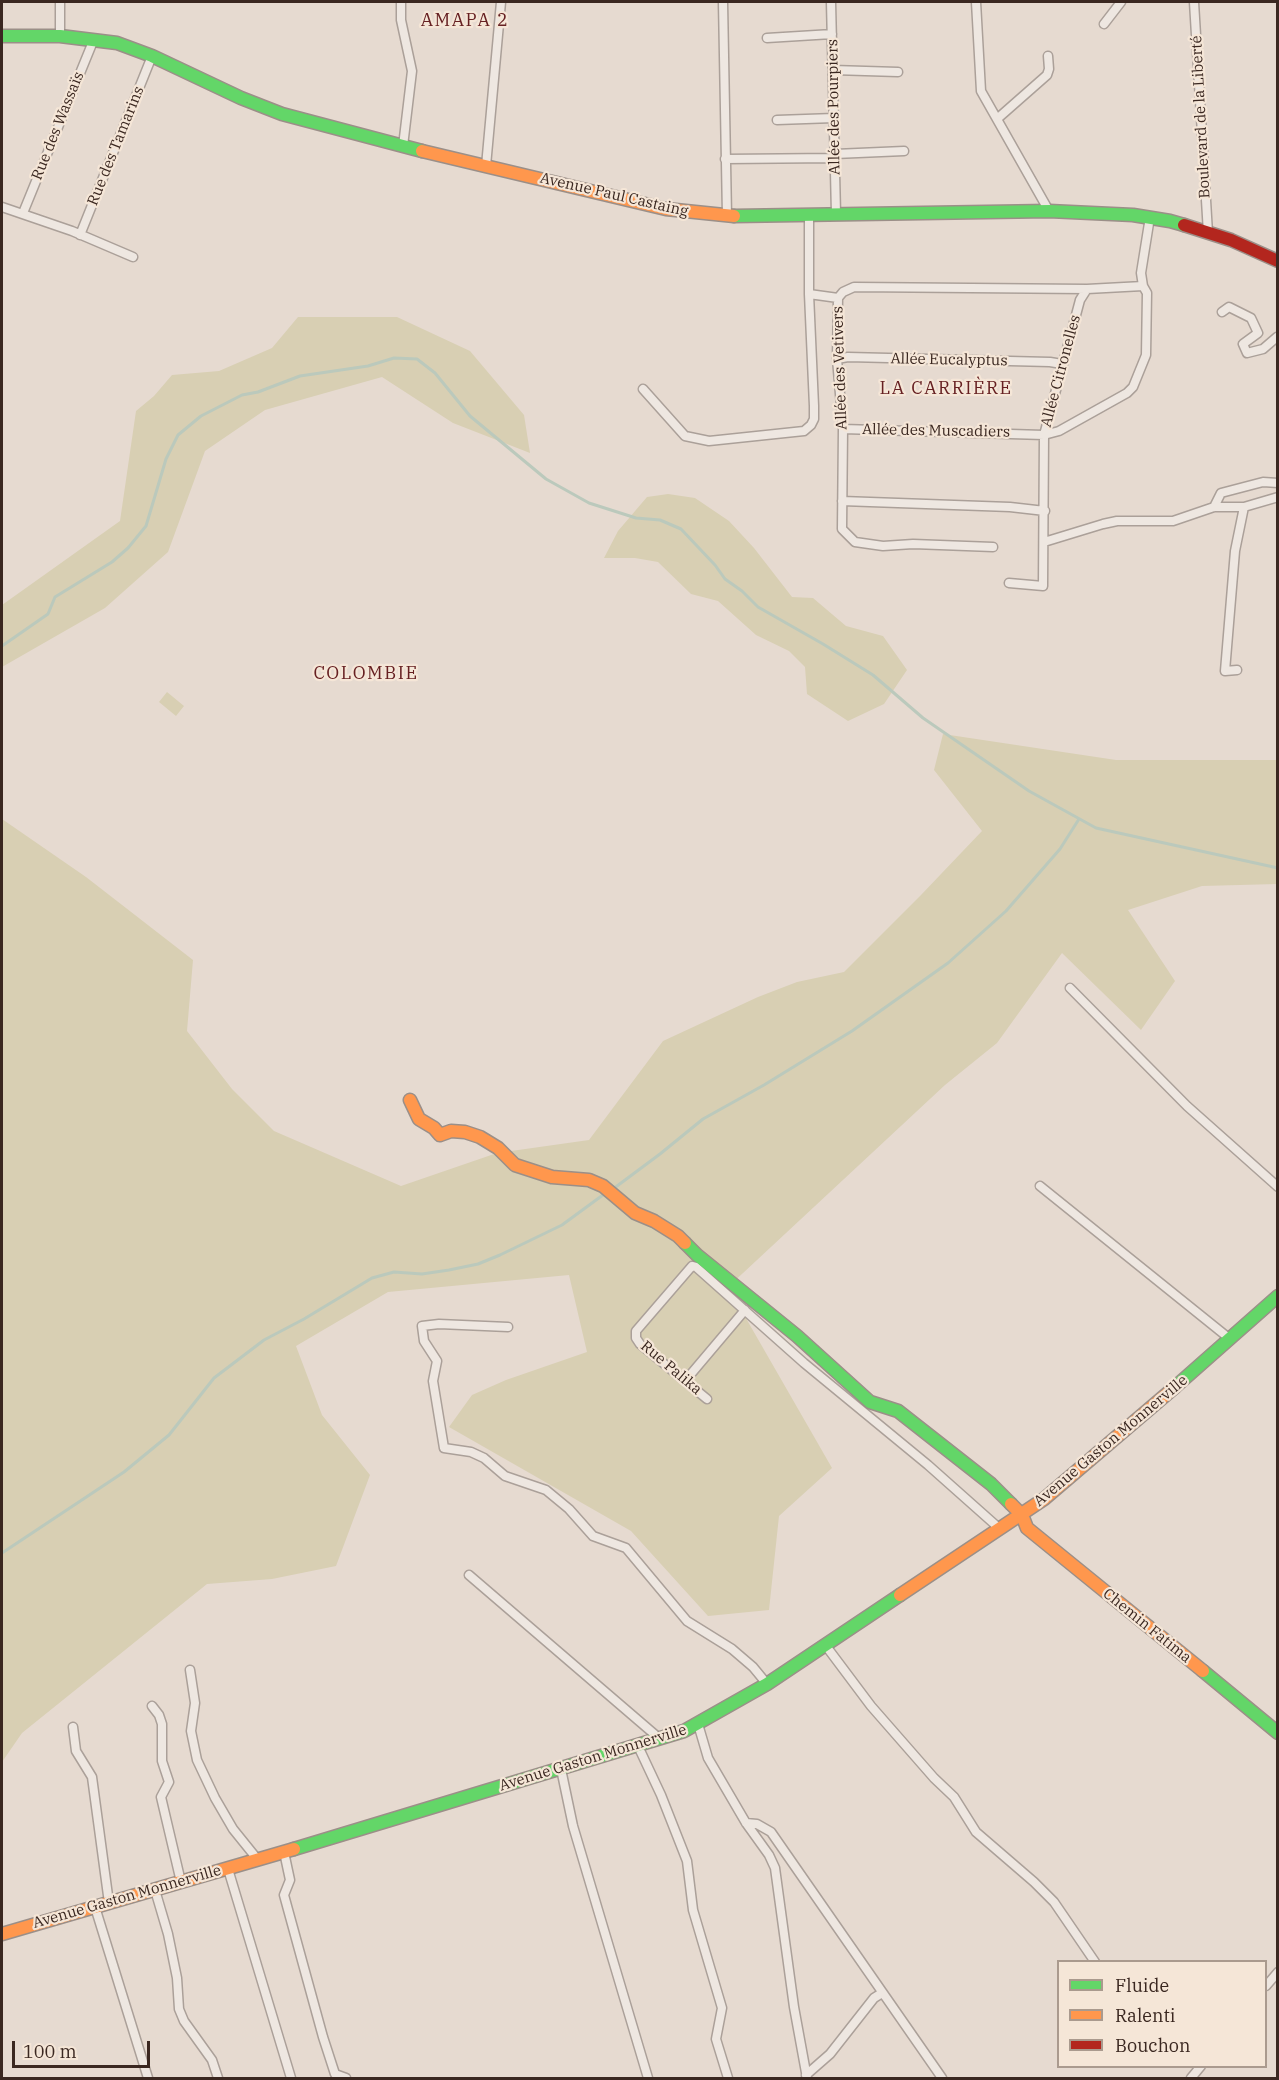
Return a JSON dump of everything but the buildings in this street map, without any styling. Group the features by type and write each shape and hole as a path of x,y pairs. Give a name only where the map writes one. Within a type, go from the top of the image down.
{"street":[{"path":"60,2 60,36"},
{"path":"401,2 401,26 412,71 403,146"},
{"path":"486,166 501,2"},
{"path":"723,2 727,216"},
{"name":"Allée des Pourpiers","path":"831,2 836,213"},
{"path":"977,2 980,88 1049,211"},
{"path":"1104,24 1120,2"},
{"name":"Boulevard de la Liberté","path":"1194,2 1208,232"},
{"path":"767,38 832,34"},
{"name":"Avenue Paul Castaing","path":"2,36 60,36 117,43 152,56 241,99 274,111 403,146 640,204 727,216 1049,211 1150,217 1208,232 1278,261"},
{"name":"Rue des Wassaïs","path":"23,213 94,39"},
{"name":"Rue des Tamarins","path":"80,235 152,56"},
{"path":"997,119 1047,75 1050,69 1048,56"},
{"path":"833,70 898,72"},
{"path":"777,120 834,118"},
{"path":"725,159 835,156 904,151"},
{"path":"2,207 23,213 133,257"},
{"path":"643,389 685,435 709,441 804,431 811,425 814,412 809,294 809,214"},
{"path":"1044,435 1059,431 1104,408 1133,387 1146,355 1147,293 1143,286 1141,273 1150,217"},
{"path":"1087,289 1143,286"},
{"name":"Allée des Vetivers","path":"993,547 913,544 883,546 855,543 842,529 843,429 837,359 838,298 843,292 854,287 1087,289"},
{"name":"Allée Citronelles","path":"1009,583 1043,585 1044,435 1080,300 1087,289"},
{"path":"809,294 838,298"},
{"path":"1222,312 1229,307 1251,318 1258,333"},
{"path":"1258,333 1277,337 1263,349 1247,353 1243,344 1258,333"},
{"name":"Allée Eucalyptus","path":"837,359 884,358 1062,364"},
{"name":"Allée des Muscadiers","path":"843,429 1044,435"},
{"path":"1214,507 1221,493 1263,482 1278,483"},
{"path":"1044,542 1117,521 1178,520 1214,507 1244,507 1278,497"},
{"path":"842,501 1010,507 1045,511"},
{"path":"1237,670 1225,670 1235,551 1244,507"},
{"path":"1070,988 1171,1090 1278,1187"},
{"name":"Chemin Fatima","path":"410,1100 419,1119 434,1128 440,1135 452,1131 473,1135 498,1148 515,1164 552,1177 589,1180 603,1186 635,1213 654,1221 678,1236 697,1255 798,1336 870,1402 898,1411 991,1484 1022,1515 1027,1528 1278,1733"},
{"path":"1040,1186 1230,1339"},
{"name":"Rue Palika","path":"707,1399 640,1344 636,1338 636,1330 692,1266 745,1310"},
{"name":"Avenue Gaston Monnerville","path":"2,1934 638,1746 698,1724 826,1646 1063,1485 1278,1296"},
{"path":"685,1381 745,1310 1000,1529"},
{"path":"508,1327 439,1324 422,1326 424,1341 437,1361 433,1381 444,1448 471,1452 484,1458 505,1476 546,1490 568,1509 593,1536 626,1548 687,1620 732,1649 753,1667 767,1684"},
{"path":"470,1575 661,1739"},
{"path":"826,1646 872,1706 934,1778 954,1797 976,1832 1054,1902 1094,1960"},
{"path":"190,1670 195,1703 191,1731 197,1760 214,1798 234,1830 258,1860"},
{"path":"152,1706 162,1724 162,1761 169,1782 161,1797 181,1882"},
{"path":"698,1724 708,1758 776,1868 793,2000 806,2077"},
{"path":"73,1727 76,1751 92,1777 109,1903"},
{"path":"638,1746 661,1795 687,1861 693,1910 722,2008 716,2039 728,2079"},
{"path":"561,1769 573,1826 648,2079"},
{"path":"746,1822 757,1824 771,1832 942,2079"},
{"path":"284,1852 290,1880 284,1895 335,2074 346,2079"},
{"path":"228,1869 291,2079"},
{"path":"155,1890 168,1934 177,1978 179,2009 184,2021 212,2060 218,2079"},
{"path":"95,1907 148,2079"},
{"path":"1267,1985 1278,1972"},
{"path":"806,2077 830,2054 874,1998 882,1993"}],"shaded area":[{"path":"298,317 397,317 470,351 524,415 530,453 453,423 382,377 265,410 205,451 168,552 105,608 2,667 2,605 120,521 136,411 154,396 172,375 219,371 272,348"},
{"path":"668,494 695,498 729,521 754,548 792,597 813,598 846,626 883,636 907,670 884,704 848,721 807,694 805,667 789,651 756,635 718,601 691,594 658,562 635,558 604,558 618,531 647,497"},
{"path":"167,692 184,706 176,716 159,702"},
{"path":"943,734 1116,760 1277,760 1277,884 1202,886 1128,910 1175,981 1141,1030 1062,953 997,1043 945,1085 728,1287 832,1468 779,1516 769,1610 708,1616 631,1531 449,1427 472,1395 506,1380 587,1352 569,1275 388,1292 296,1346 322,1415 370,1475 336,1566 272,1579 207,1584 22,1733 2,1762 2,819 86,877 193,960 187,1031 232,1089 274,1131 401,1186 497,1153 589,1140 663,1041 758,997 797,982 844,972 982,831 934,770"}],"waterway":[{"path":"2,646 48,614 55,597 112,562 128,548 146,526 166,459 178,435 201,416 242,395 258,392 300,376 368,366 394,358 417,359 435,373 470,416 546,479 589,503 636,518 660,520 681,529 725,579 742,591 758,607 873,675 923,718 1029,791 1096,828 1278,868"},
{"path":"613,1189 703,1119 852,1031 948,963 1006,911 1060,849 1079,819"},
{"path":"2,1553 124,1472 169,1435 214,1378 264,1340 372,1278 394,1272 422,1274 449,1270 478,1264 500,1255 562,1225 607,1192"}],"traffic: fast":[{"path":"2,36 60,36 117,43 152,56 241,98 282,114 422,151"},
{"path":"734,216 1049,211 1133,215 1184,225"},
{"path":"685,1243 797,1336 870,1402 898,1411 991,1484 1011,1504"},
{"path":"1175,1387 1278,1296"},
{"path":"294,1849 684,1731 767,1684 900,1595"},
{"path":"1203,1671 1278,1733"}],"traffic: slow":[{"path":"422,151 666,209 734,216"},
{"path":"410,1100 419,1119 434,1128 440,1135 451,1131 465,1132 480,1137 498,1148 515,1165 552,1177 589,1180 603,1186 635,1213 654,1221 685,1243"},
{"path":"900,1595 1044,1499 1175,1387"},
{"path":"1011,1504 1022,1515 1027,1528 1203,1671"},
{"path":"2,1934 294,1849"}],"traffic: jam":[{"path":"1184,225 1231,240 1278,261"}],"district":[{"name":"AMAPA 2","path":"465,21"},
{"name":"LA CARRIÈRE","path":"946,389"},
{"name":"COLOMBIE","path":"366,674"}]}
